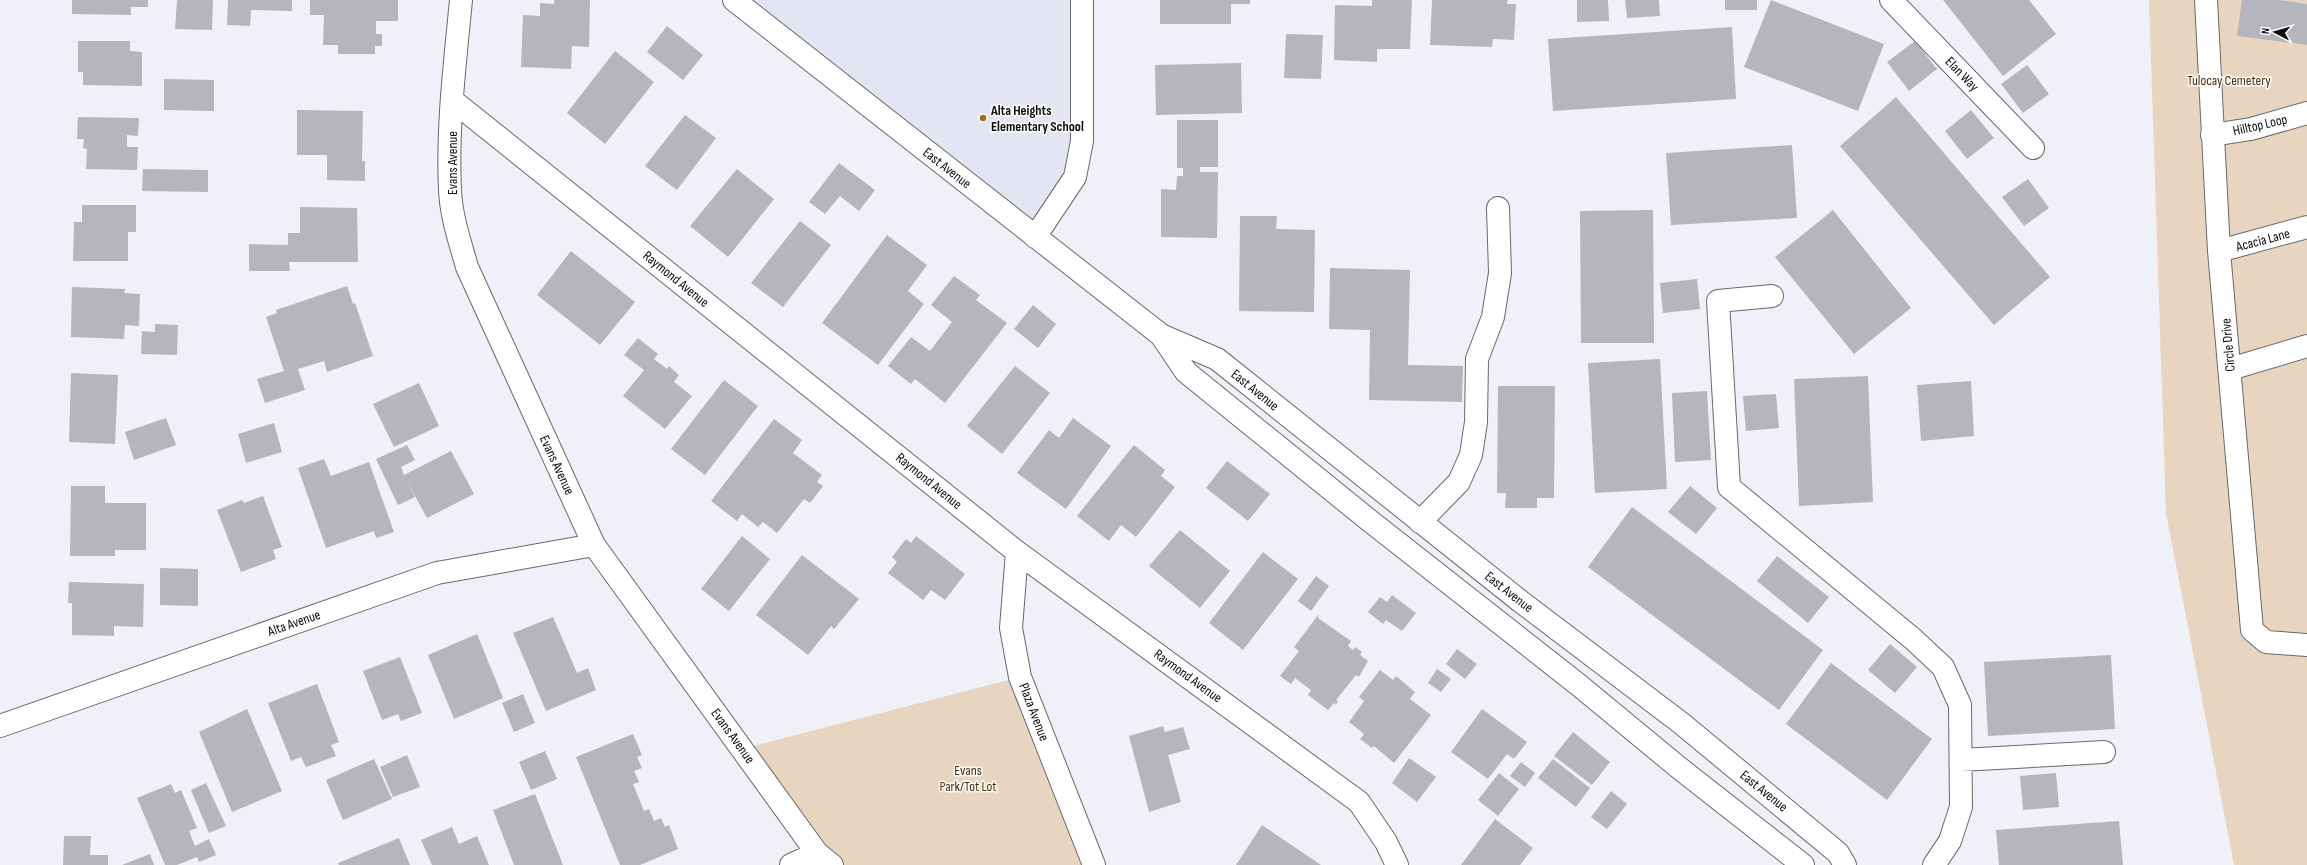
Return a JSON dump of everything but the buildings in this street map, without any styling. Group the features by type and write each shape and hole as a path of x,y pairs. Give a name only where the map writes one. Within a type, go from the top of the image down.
{"street":[{"name":"Evans Avenue","path":"461,0 452,100 450,190 455,226 466,267 594,545 825,859"},
{"name":"East Avenue","path":"734,0 1160,335 1217,359 1520,601 1681,723 1838,853 1845,865"},
{"path":"1035,237 1075,177 1079,161 1082,141 1082,0"},
{"name":"Elan Way","path":"1891,0 2033,148"},
{"name":"Circle Drive","path":"2206,0 2219,252 2252,630 2266,642 2307,645"},
{"name":"Raymond Avenue","path":"452,100 1017,552 1359,802 1386,842 1397,865"},
{"name":"Hilltop Loop","path":"2212,135 2251,129 2307,112"},
{"path":"1420,522 1459,482 1471,455 1476,422 1476,359 1493,317 1500,273 1498,208"},
{"name":"Acacia Lane","path":"2219,252 2307,227"},
{"path":"1772,296 1718,301 1729,487 1914,639 1943,667 1960,706 1960,806 1950,841 1934,865"},
{"name":"East Avenue","path":"1160,335 1186,372 1370,521 1580,686 1678,767 1803,865"},
{"path":"2230,369 2307,346"},
{"name":"Alta Avenue","path":"0,726 437,573 594,545"},
{"name":"Plaza Avenue","path":"1017,552 1011,628 1020,677 1094,865"},
{"path":"1961,760 2104,752"},
{"path":"791,865 825,859"}],"shaded area":[{"name":"Alta Heights Elementary School","path":"734,0 1082,0 1082,141 1035,237"}],"green space":[{"name":"Tulocay Cemetery","path":"2149,0 2307,0 2307,865 2234,865 2166,513"},
{"name":"Evans Park/Tot Lot","path":"1020,677 1094,865 832,865 742,749"}],"place":[{"name":"Alta Heights Elementary School","path":"983,118"}]}
